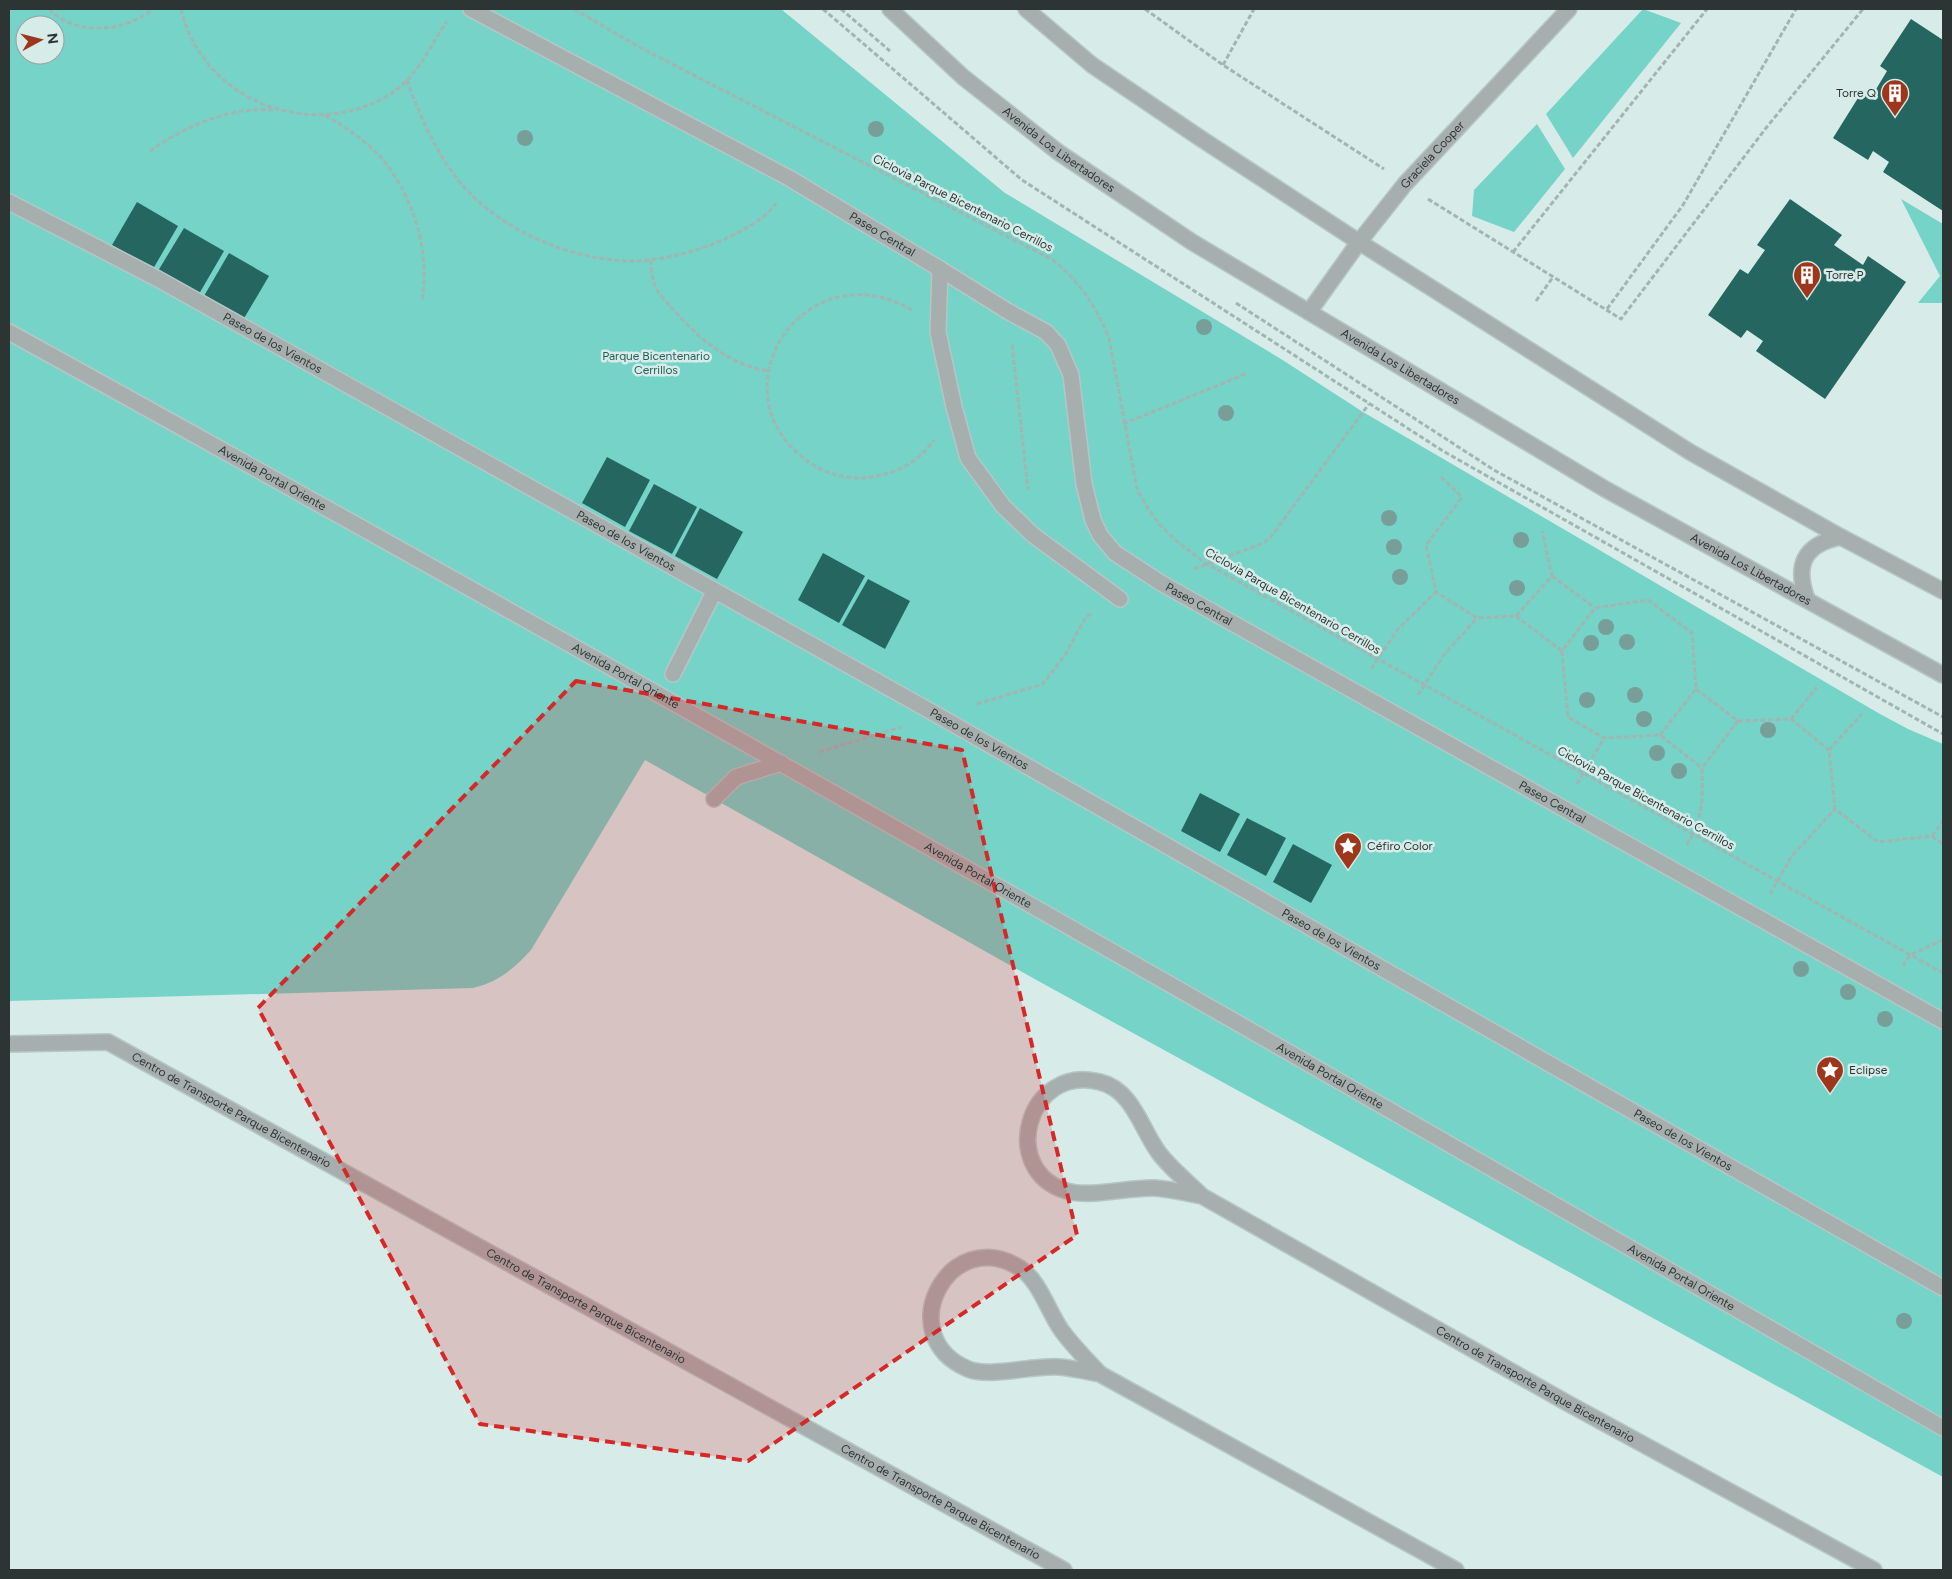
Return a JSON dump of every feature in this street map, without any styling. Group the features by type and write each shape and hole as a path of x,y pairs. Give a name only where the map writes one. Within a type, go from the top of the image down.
{"street":[{"name":"Paseo Central","path":"471,9 789,178 1008,312 1046,332 1058,345 1072,375 1086,500 1100,535 1115,553 1160,583 1943,1021"},
{"name":"Avenida Los Libertadores","path":"890,9 963,77 1058,152 1192,242 1604,489 1807,599 1943,676"},
{"path":"1026,9 1092,65 1200,138 1359,242 1690,452 1841,537 1943,590"},
{"name":"Graciela Cooper","path":"1309,312 1359,242 1405,184 1569,9"},
{"name":"Paseo de los Vientos","path":"9,202 158,279 714,592 939,716 1943,1288"},
{"path":"940,269 938,332 954,407 968,458 978,475 1003,506 1033,535 1120,599"},
{"name":"Avenida Portal Oriente","path":"9,332 456,579 1089,937 1943,1428"},
{"path":"1807,599 1800,581 1802,563 1812,549 1823,540 1841,537"},
{"path":"673,674 714,592"},
{"path":"714,799 736,777 781,764"},
{"name":"Centro de Transporte Parque Bicentenario","path":"9,1044 108,1042 1064,1570"},
{"path":"1084,1080 1102,1082 1118,1090 1130,1103 1160,1154 1202,1196 1154,1188 1084,1194 1066,1191 1050,1183 1038,1171 1028,1146 1029,1119 1038,1103 1050,1090 1066,1082 1084,1080"},
{"name":"Centro de Transporte Parque Bicentenario","path":"1202,1196 1569,1404 1874,1570"},
{"path":"1100,1374 1063,1333 1034,1281 1022,1269 1005,1261 987,1258 970,1261 954,1268 942,1281 933,1298 930,1315 933,1333 941,1349 954,1362 970,1370 987,1372 1058,1366 1100,1374 1456,1570"}],"path":[{"path":"49,9 77,25 103,28 129,24 153,9"},
{"path":"181,9 193,42 205,61 222,79 248,99 280,110"},
{"name":"Ciclovia Parque Bicentenario Cerrillos","path":"574,9 648,51 1053,260 1078,283 1101,318 1109,338 1123,424 1137,489 1144,504 1167,534 1207,564 1943,973"},
{"path":"823,9 1022,180 1443,451 1943,734"},
{"path":"1223,65 1254,9"},
{"path":"1513,252 1707,9"},
{"path":"1607,309 1683,205 1796,9"},
{"path":"1622,319 1766,128 1863,9"},
{"path":"150,151 182,130 217,117 257,110 280,110 325,115 350,111 374,102 393,92 407,80 451,15"},
{"path":"407,80 427,129 452,172 472,194 498,216 542,241 578,253 625,261 650,260 695,250 740,232 774,206 789,178"},
{"path":"325,115 360,138 382,159 393,175 414,216 422,245 425,266 422,300"},
{"path":"650,260 657,291 695,332 734,361 753,369 769,372"},
{"path":"1536,301 1553,277"},
{"path":"938,332 913,311 883,297 866,294 832,298 802,314 780,339 769,372 768,393 772,415 781,434 795,451 811,465 831,474 873,478 894,472 913,462 929,448 954,407"},
{"path":"1008,312 1033,535"},
{"path":"1123,424 1248,373"},
{"path":"1441,476 1462,497 1426,545 1436,592 1477,618 1516,616 1562,651"},
{"path":"1542,531 1552,576 1595,608"},
{"path":"1516,616 1552,576"},
{"path":"1357,693 1398,629 1436,592"},
{"path":"1660,735 1696,689 1692,633 1648,600 1595,608 1562,651 1568,717 1604,738 1660,735 1702,768"},
{"path":"1404,719 1443,656 1477,618"},
{"path":"1791,719 1817,687"},
{"path":"1696,689 1738,721 1791,719 1829,750 1835,809 1878,842 1932,836 1943,844"},
{"path":"1829,750 1862,714"},
{"path":"1672,869 1693,834 1704,804 1702,768 1738,721"},
{"path":"1563,808 1604,738"},
{"path":"1758,917 1791,857 1835,809"},
{"path":"1932,836 1943,822"},
{"path":"1887,990 1910,955 1943,940"}],"highlighted area":[{"path":"576,681 962,750 1077,1235 748,1461 480,1424 258,1008"}],"green space":[{"name":"Parque Bicentenario Cerrillos","path":"9,9 781,9 1005,193 1281,359 1363,412 1880,714 1908,729 1943,744 1943,1477 1040,982 645,760 531,950 505,974 473,988 9,1001"},
{"path":"1643,9 1681,23 1573,158 1546,114"},
{"path":"1537,124 1565,169 1514,232 1472,216 1474,190"},
{"path":"1901,199 1943,224 1943,303 1918,303 1940,276"}],"building":[{"name":"Torre Q","path":"1911,19 1943,40 1943,211 1883,172 1889,162 1873,151 1868,160 1833,138 1863,90 1872,96 1887,71 1880,66"},
{"name":"Torre P","path":"1790,199 1842,235 1834,245 1863,265 1868,256 1906,282 1825,399 1756,351 1763,341 1747,330 1741,338 1708,315 1740,269 1748,274 1765,250 1757,245"},
{"path":"137,202 178,226 153,269 112,245"},
{"path":"184,228 224,251 199,294 158,271"},
{"path":"229,253 269,276 243,320 204,296"},
{"path":"607,457 650,480 625,527 582,503"},
{"path":"654,484 697,507 672,554 629,531"},
{"path":"700,508 743,532 717,579 675,556"},
{"path":"823,553 865,576 839,623 798,600"},
{"path":"868,579 910,601 885,649 842,625"},
{"path":"1200,793 1240,814 1220,852 1181,831"},
{"path":"1247,818 1286,838 1266,876 1227,855"},
{"path":"1293,844 1332,865 1311,903 1273,882"}],"place":[{"name":"Torre Q","path":"1895,117"},
{"name":"Torre P","path":"1807,299"},
{"name":"Céfiro Color","path":"1348,870"},
{"name":"Eclipse","path":"1830,1094"}]}
